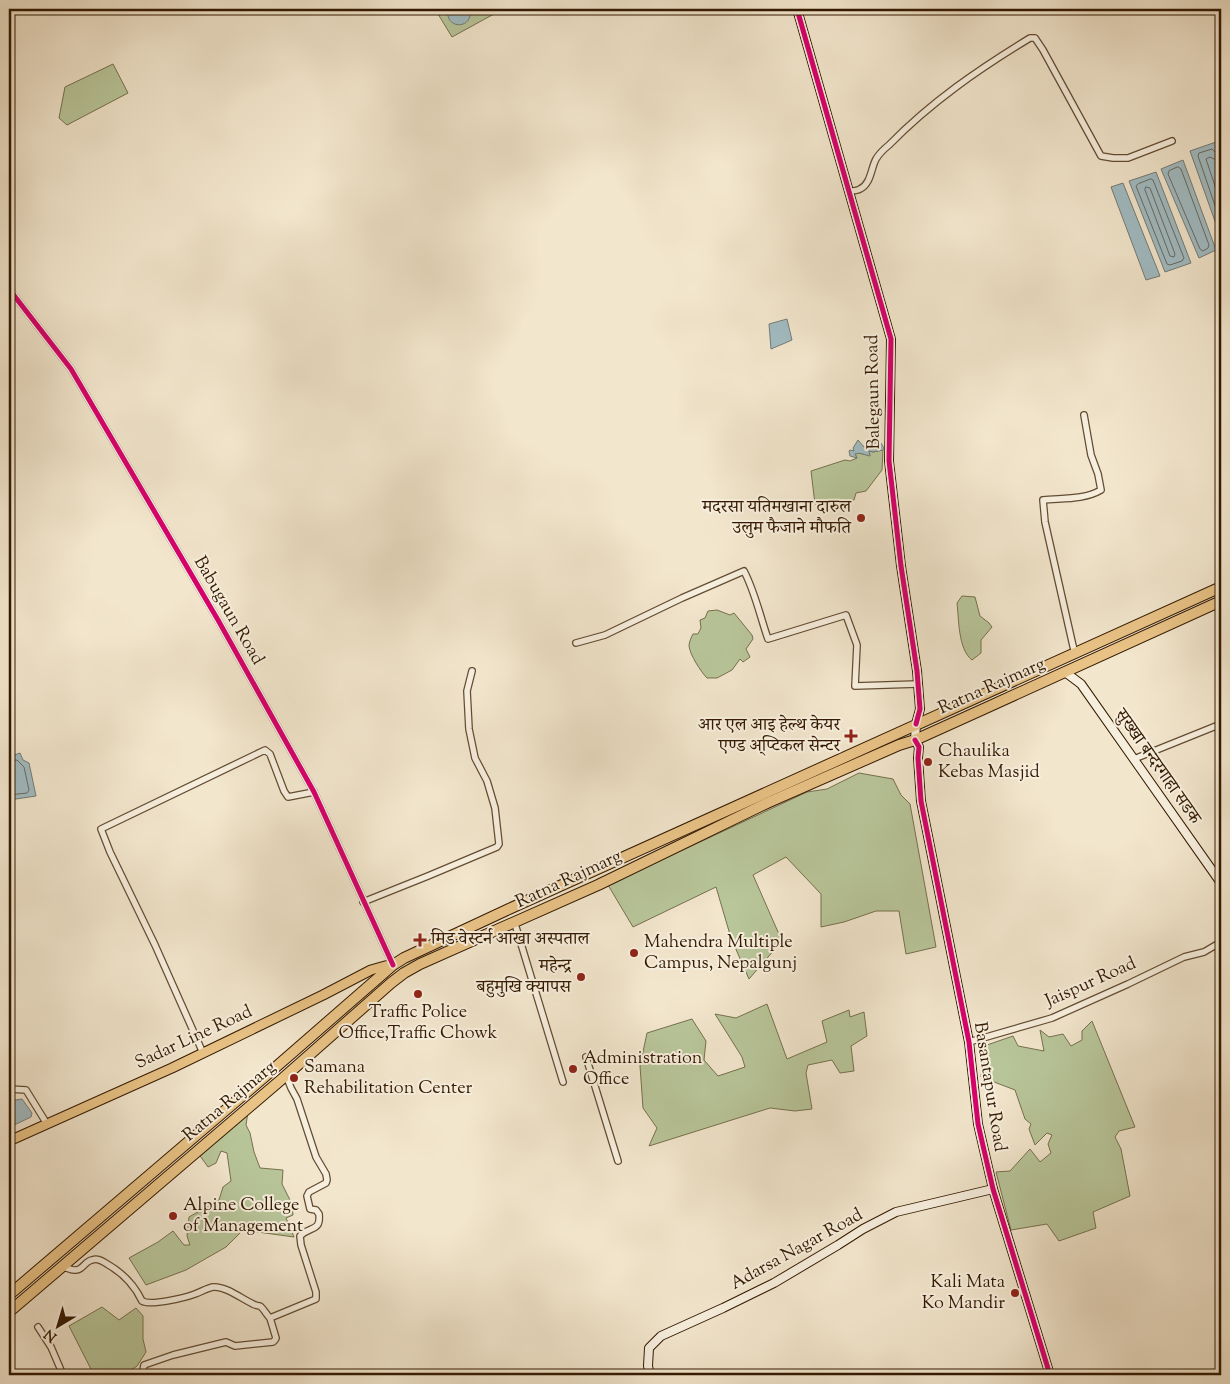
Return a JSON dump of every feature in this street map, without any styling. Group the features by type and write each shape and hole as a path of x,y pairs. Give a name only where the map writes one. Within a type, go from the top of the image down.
{"highway":[{"name":"Ratna Rajmarg","path":"9,1312 404,973 420,964 598,886 767,804 900,745 916,731 1075,653 1221,587"},
{"name":"Ratna Rajmarg","path":"9,1295 393,965 404,958 916,731 1065,672 1221,602"}],"main road":[{"name":"Sadar Line Road","path":"9,1141 203,1053 372,970 393,965"}],"street":[{"name":"Balegaun Road","path":"796,9 891,339 889,460 901,566 918,684 920,709 916,731"},
{"path":"849,191 861,189 867,183 876,159 923,112 953,88 1030,38 1035,38 1043,50 1101,156 1128,158 1172,141"},
{"name":"Babugaun Road","path":"9,288 71,369 218,620 314,792 393,965"},
{"path":"1075,653 1045,522 1043,500 1072,498 1097,493 1102,490 1091,455 1084,415"},
{"path":"576,643 605,635 744,571 752,586 756,605 768,639 846,615 857,645 855,686 918,684"},
{"path":"363,902 437,873 497,847 499,844 495,808 487,781 475,758 469,728 467,691 472,672"},
{"name":"सुख्खा बन्दरगाहा सडक","path":"1065,672 1081,684 1221,883"},
{"path":"1134,759 1221,724"},
{"name":"Basantapur Road","path":"916,731 919,747 921,801 969,1042 978,1124 993,1189 1050,1375"},
{"path":"203,1053 101,829 266,750 270,754 284,792 288,797 314,792"},
{"path":"509,925 514,924 563,1082"},
{"name":"Jaispur Road","path":"969,1042 1052,1018 1184,957 1204,952 1221,942"},
{"path":"586,1057 618,1162"},
{"path":"270,1318 316,1300 316,1292 301,1245 300,1236 302,1233 318,1226 320,1214 316,1210 310,1209 307,1196 309,1192 328,1180 316,1157 297,1099 287,1078 282,1079"},
{"path":"9,1089 26,1090 47,1124"},
{"name":"Adarsa Nagar Road","path":"650,1375 648,1366 649,1348 661,1336 774,1283 863,1229 896,1212 993,1189"},
{"path":"60,1268 68,1267 77,1270 93,1259 98,1260 125,1276 142,1301 146,1303 172,1301 194,1295 206,1289 222,1288 252,1304 259,1305 270,1318 276,1338 273,1342 235,1346 226,1342 173,1355 144,1366 142,1375"},
{"path":"38,1327 51,1346 63,1375"}],"green space":[{"path":"435,9 503,9 452,37"},
{"path":"113,64 128,93 67,125 59,118 65,87"},
{"path":"868,450 873,452 883,450 882,470 866,491 856,493 854,500 815,504 811,471 845,460 850,461 857,458 855,453 870,455"},
{"path":"962,596 975,597 980,616 992,627 981,640 981,653 972,660 964,649 960,634 957,603"},
{"path":"717,610 730,615 734,613 752,635 753,639 746,649 750,657 743,662 740,659 732,670 717,678 707,678 699,668 689,644 693,634 698,634 701,628 700,620 705,618 708,611"},
{"path":"859,773 893,779 901,795 910,804 936,947 906,954 899,911 876,911 844,922 821,927 821,894 786,857 753,875 782,941 749,979 731,938 716,887 633,927 608,885 807,792 827,789"},
{"path":"767,1004 787,1059 827,1042 822,1021 849,1010 850,1017 864,1012 867,1036 851,1046 854,1071 840,1073 832,1060 808,1065 806,1073 812,1109 795,1111 770,1108 649,1146 657,1128 643,1108 640,1066 647,1033 692,1019 706,1041 704,1060 718,1076 745,1067 742,1057 715,1014 736,1018"},
{"path":"1092,1021 1135,1127 1119,1131 1115,1137 1121,1149 1130,1196 1093,1212 1096,1228 1059,1241 1047,1224 1011,1230 996,1172 1010,1171 1030,1149 1040,1162 1051,1153 1048,1144 1052,1135 1047,1133 1035,1145 1029,1129 1031,1124 1025,1119 1015,1090 981,1077 984,1046 1013,1036 1018,1046 1044,1051 1040,1030 1049,1037 1063,1034 1071,1046 1082,1040 1082,1031"},
{"path":"248,1112 246,1125 260,1168 283,1170 282,1184 292,1204 293,1215 286,1218 294,1237 243,1230 226,1247 186,1270 146,1285 129,1258 158,1242 173,1231 184,1245 190,1245 187,1236 189,1217 219,1200 223,1187 231,1181 227,1153 221,1151 216,1163 208,1167 198,1153"},
{"path":"102,1307 119,1320 136,1308 143,1316 143,1339 146,1352 137,1366 123,1375 94,1375 69,1326"}],"water":[{"path":"448,9 470,9 468,21 464,24 454,24 448,16"},
{"path":"1216,142 1221,156 1221,238 1190,151"},
{"path":"1183,160 1216,250 1199,258 1161,169"},
{"path":"1156,172 1191,263 1165,272 1129,181"},
{"path":"1123,183 1160,276 1146,280 1111,187"},
{"path":"787,319 792,340 771,349 769,324"},
{"path":"858,440 864,447 868,446 867,441 874,441 878,444 881,443 884,448 883,450 873,452 869,451 870,456 859,453 855,454 857,458 850,456 849,451 854,451 853,448"},
{"path":"20,753 23,760 29,763 36,796 9,800 9,757"},
{"path":"22,1099 32,1113 31,1117 10,1127 9,1101"}],"cycle path":[{"path":"797,9 891,339 889,461 901,566 917,671 920,709 916,724"},
{"path":"9,289 71,369 218,620 314,792 393,965"},
{"path":"915,740 919,747 921,801 969,1042 978,1124 993,1189 1050,1375"}],"place":[{"name":"मदरसा यतिमखाना दारुल उलुम फैजाने माैफति","path":"861,518"},
{"name":"आर एल आइ हेल्थ केयर एण्ड अ्प्टिकल सेन्टर","path":"851,736"},
{"name":"Chaulika Kebas Masjid","path":"928,762"},
{"name":"मिड वेस्टर्न आखा अस्पताल","path":"420,940"},
{"name":"Mahendra Multiple Campus, Nepalgunj","path":"634,953"},
{"name":"महेन्द्र बहुमुखि क्यापस","path":"581,977"},
{"name":"Traffic Police Office,Traffic Chowk","path":"418,994"},
{"name":"Administration Office","path":"573,1069"},
{"name":"Samana Rehabilitation Center","path":"294,1078"},
{"name":"Alpine College of Management","path":"173,1216"},
{"name":"Kali Mata Ko Mandir","path":"1015,1293"}]}
